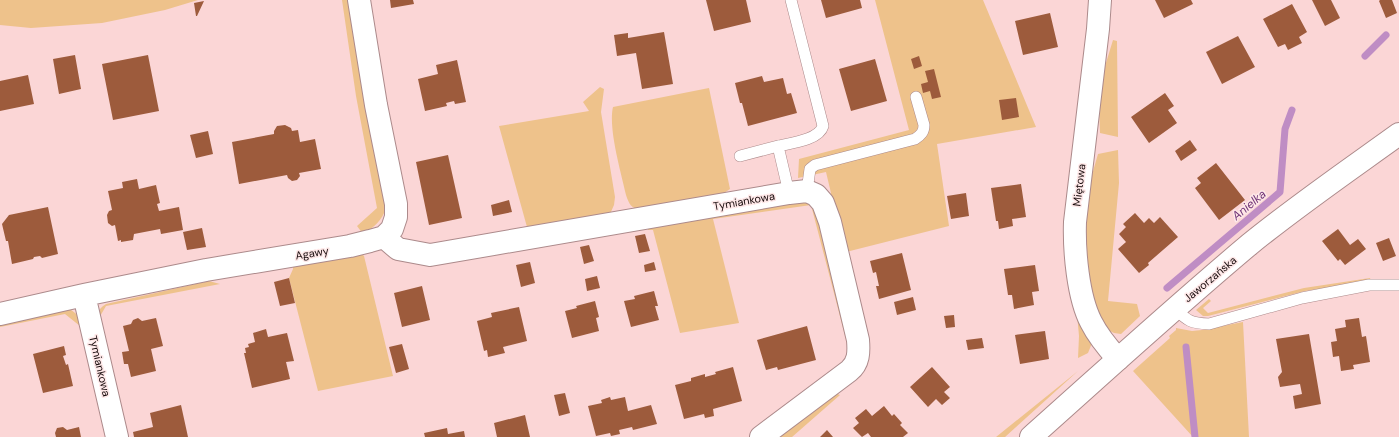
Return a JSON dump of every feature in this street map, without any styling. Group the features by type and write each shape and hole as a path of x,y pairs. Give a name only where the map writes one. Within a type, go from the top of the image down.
{"street":[{"path":"359,0 375,97 396,204 396,217 392,229 384,237"},
{"name":"Miętowa","path":"1100,0 1098,29 1075,222 1075,237 1082,295 1087,312 1101,338 1118,359"},
{"name":"Jaworzańska","path":"1032,437 1174,309 1251,244 1290,213 1399,134"},
{"path":"762,437 849,372 853,368 858,356 858,340 830,222 823,203 816,195 798,192"},
{"name":"Tymiankowa","path":"384,237 398,249 430,254 798,192"},
{"name":"Agawy","path":"0,314 206,270 350,246 384,237"},
{"name":"Tymiankowa","path":"84,295 117,437"}],"lane":[{"path":"740,156 813,137 819,134 824,126 791,0"},
{"path":"798,192 810,169 815,165 915,139 921,135 924,125 916,97"},
{"path":"778,146 798,192"},
{"path":"1174,309 1187,321 1196,324 1209,324 1302,298 1368,285 1399,285"}],"shaded area":[{"path":"0,0 198,0 165,10 102,23 31,28 0,25"},
{"path":"342,0 350,0 386,208 382,217 377,223 363,234 357,226 377,208 356,96"},
{"path":"875,0 983,0 1036,127 937,144 949,226 846,252 831,202 831,193 826,172 798,178 799,159 909,130"},
{"path":"1113,40 1117,41 1118,137 1100,133 1099,103 1102,76"},
{"path":"600,87 604,89 601,112 615,197 614,205 610,214 527,227 499,126 589,111 583,102"},
{"path":"709,88 730,189 718,197 640,210 632,207 626,195 616,150 612,126 613,107"},
{"path":"1118,150 1119,183 1108,301 1137,304 1140,316 1121,334 1108,330 1096,313 1082,251 1085,199 1098,154"},
{"path":"795,199 815,205 852,351 848,356 848,347 811,205 713,219 739,323 680,333 653,230 648,230 648,227"},
{"path":"359,251 364,256 393,376 318,391 289,278 293,269 293,263"},
{"path":"1370,278 1371,281 1305,291 1208,316 1203,316 1196,310 1209,299 1211,301 1203,308 1208,313 1304,288"},
{"path":"209,281 220,284 106,306 99,318 100,310 106,304"},
{"path":"69,309 80,318 84,326 83,340 80,326 65,314 0,327 0,320"},
{"path":"1077,314 1092,343 1088,353 1078,358 1079,336"},
{"path":"1243,322 1249,437 1193,437 1133,371 1170,338 1169,336 1176,330 1176,328 1192,331"},
{"path":"1078,371 1005,437 996,437"},
{"path":"833,392 840,395 792,437 777,437"}],"building":[{"path":"390,0 413,0 414,4 391,8"},
{"path":"706,0 746,0 751,22 714,31"},
{"path":"821,0 860,0 862,8 826,18"},
{"path":"1155,0 1191,0 1193,4 1164,18"},
{"path":"1312,0 1331,0 1340,18 1325,26"},
{"path":"1392,0 1397,13 1386,18 1379,1"},
{"path":"204,1 197,16 196,16 194,3"},
{"path":"1292,4 1307,32 1299,37 1302,43 1288,50 1285,44 1278,47 1263,19"},
{"path":"1050,13 1058,47 1023,55 1015,21"},
{"path":"664,32 673,84 642,89 636,53 617,56 614,35 628,33 628,38"},
{"path":"1238,36 1255,67 1222,84 1206,52"},
{"path":"75,55 81,89 59,94 53,59"},
{"path":"148,55 159,111 113,120 102,64"},
{"path":"919,56 922,66 914,69 911,59"},
{"path":"875,59 887,101 851,111 839,69"},
{"path":"457,60 466,102 455,104 454,101 446,103 447,106 425,111 418,79 438,74 436,65"},
{"path":"934,69 941,97 932,99 930,91 923,93 921,84 928,82 925,71"},
{"path":"28,75 34,104 0,111 0,81"},
{"path":"762,76 764,82 783,78 787,94 791,93 797,113 748,126 735,83"},
{"path":"1165,93 1174,106 1168,110 1177,123 1149,143 1131,117"},
{"path":"1016,98 1019,117 1002,120 999,100"},
{"path":"285,125 291,128 292,131 298,130 300,142 315,139 321,169 299,173 300,176 297,180 292,181 287,175 239,184 232,142 274,134 277,126"},
{"path":"208,131 213,154 196,158 190,135"},
{"path":"1190,140 1197,150 1181,161 1175,151"},
{"path":"448,155 462,218 429,225 416,162"},
{"path":"1216,163 1245,200 1219,220 1195,188 1201,183 1197,178"},
{"path":"137,179 139,189 156,185 160,203 157,204 159,211 179,207 183,230 161,234 160,229 134,234 133,240 118,241 115,225 112,226 108,223 107,215 109,211 112,210 108,191 123,188 122,182"},
{"path":"1021,184 1026,217 1012,219 1013,226 999,229 998,221 996,221 991,188"},
{"path":"966,193 969,216 951,219 947,196"},
{"path":"509,200 512,212 493,216 491,205"},
{"path":"48,207 58,254 42,258 40,256 34,257 33,259 12,264 8,241 6,241 2,224 9,215"},
{"path":"1135,213 1144,223 1149,218 1154,223 1160,217 1178,237 1148,263 1149,265 1139,273 1118,249 1126,242 1119,234 1126,227 1123,224"},
{"path":"202,228 206,247 187,250 183,232"},
{"path":"1338,229 1350,245 1358,239 1366,249 1345,265 1340,259 1338,261 1322,241"},
{"path":"645,234 650,251 639,253 635,236"},
{"path":"1389,238 1396,256 1383,261 1376,243"},
{"path":"589,245 594,261 584,264 580,247"},
{"path":"902,253 911,290 879,299 876,286 879,286 876,272 873,273 870,261"},
{"path":"530,262 535,283 521,287 516,265"},
{"path":"654,262 656,270 645,272 644,265"},
{"path":"1035,265 1039,291 1032,292 1034,305 1014,309 1012,295 1008,295 1004,269"},
{"path":"597,276 600,288 587,291 585,279"},
{"path":"289,278 295,303 280,306 274,282"},
{"path":"422,286 430,320 402,327 394,293"},
{"path":"654,291 658,306 655,306 659,320 631,327 624,301 635,299 634,296"},
{"path":"913,297 916,310 897,315 894,302"},
{"path":"595,301 599,317 596,318 599,331 572,338 565,311 577,308 576,306"},
{"path":"519,307 527,341 503,347 505,353 488,357 487,350 484,351 477,321 492,317 491,313"},
{"path":"954,315 955,327 946,328 944,316"},
{"path":"138,318 142,321 156,318 163,346 151,349 156,371 131,377 128,364 124,364 122,352 129,351 123,326 131,324 133,320"},
{"path":"1359,318 1362,337 1366,336 1370,362 1353,365 1354,369 1341,371 1339,356 1333,357 1331,342 1337,341 1335,329 1346,327 1345,320"},
{"path":"807,326 816,360 778,370 777,367 766,370 757,340"},
{"path":"266,329 268,337 287,333 294,361 286,362 290,379 252,388 244,353 246,353 245,348 249,347 248,344 255,342 253,333"},
{"path":"1045,331 1049,359 1020,364 1015,335"},
{"path":"1309,334 1321,404 1295,409 1293,396 1302,394 1300,384 1280,387 1278,377 1282,372 1276,339"},
{"path":"982,338 984,348 968,350 966,340"},
{"path":"402,344 409,369 396,373 389,347"},
{"path":"64,346 66,355 63,356 66,365 68,364 73,386 43,393 33,354"},
{"path":"733,367 742,401 713,409 714,416 705,418 704,414 684,419 675,385 691,381 691,378 705,374 705,377 716,374 715,372"},
{"path":"932,367 950,387 944,392 950,398 942,405 936,399 928,407 910,387"},
{"path":"565,393 570,413 559,416 554,395"},
{"path":"610,397 611,400 625,397 628,411 651,405 657,424 633,430 632,427 619,430 620,434 611,436 610,433 596,436 588,406 602,403 601,400"},
{"path":"181,405 188,437 134,437 133,432 153,427 150,413"},
{"path":"884,406 892,416 894,414 902,423 900,425 908,433 903,437 871,437 868,433 862,437 853,428 859,423 855,418 866,409 872,416"},
{"path":"525,415 530,437 497,437 494,423"},
{"path":"63,427 67,430 79,427 81,437 56,437 55,433 57,428"},
{"path":"447,428 448,434 464,431 465,437 425,437 424,433"},
{"path":"827,430 833,437 820,437"}],"waterway":[{"name":"Anielka","path":"1365,56 1386,35"},
{"name":"Anielka","path":"1167,288 1280,192 1285,129 1292,110"},
{"name":"Anielka","path":"1186,347 1195,437"}]}
